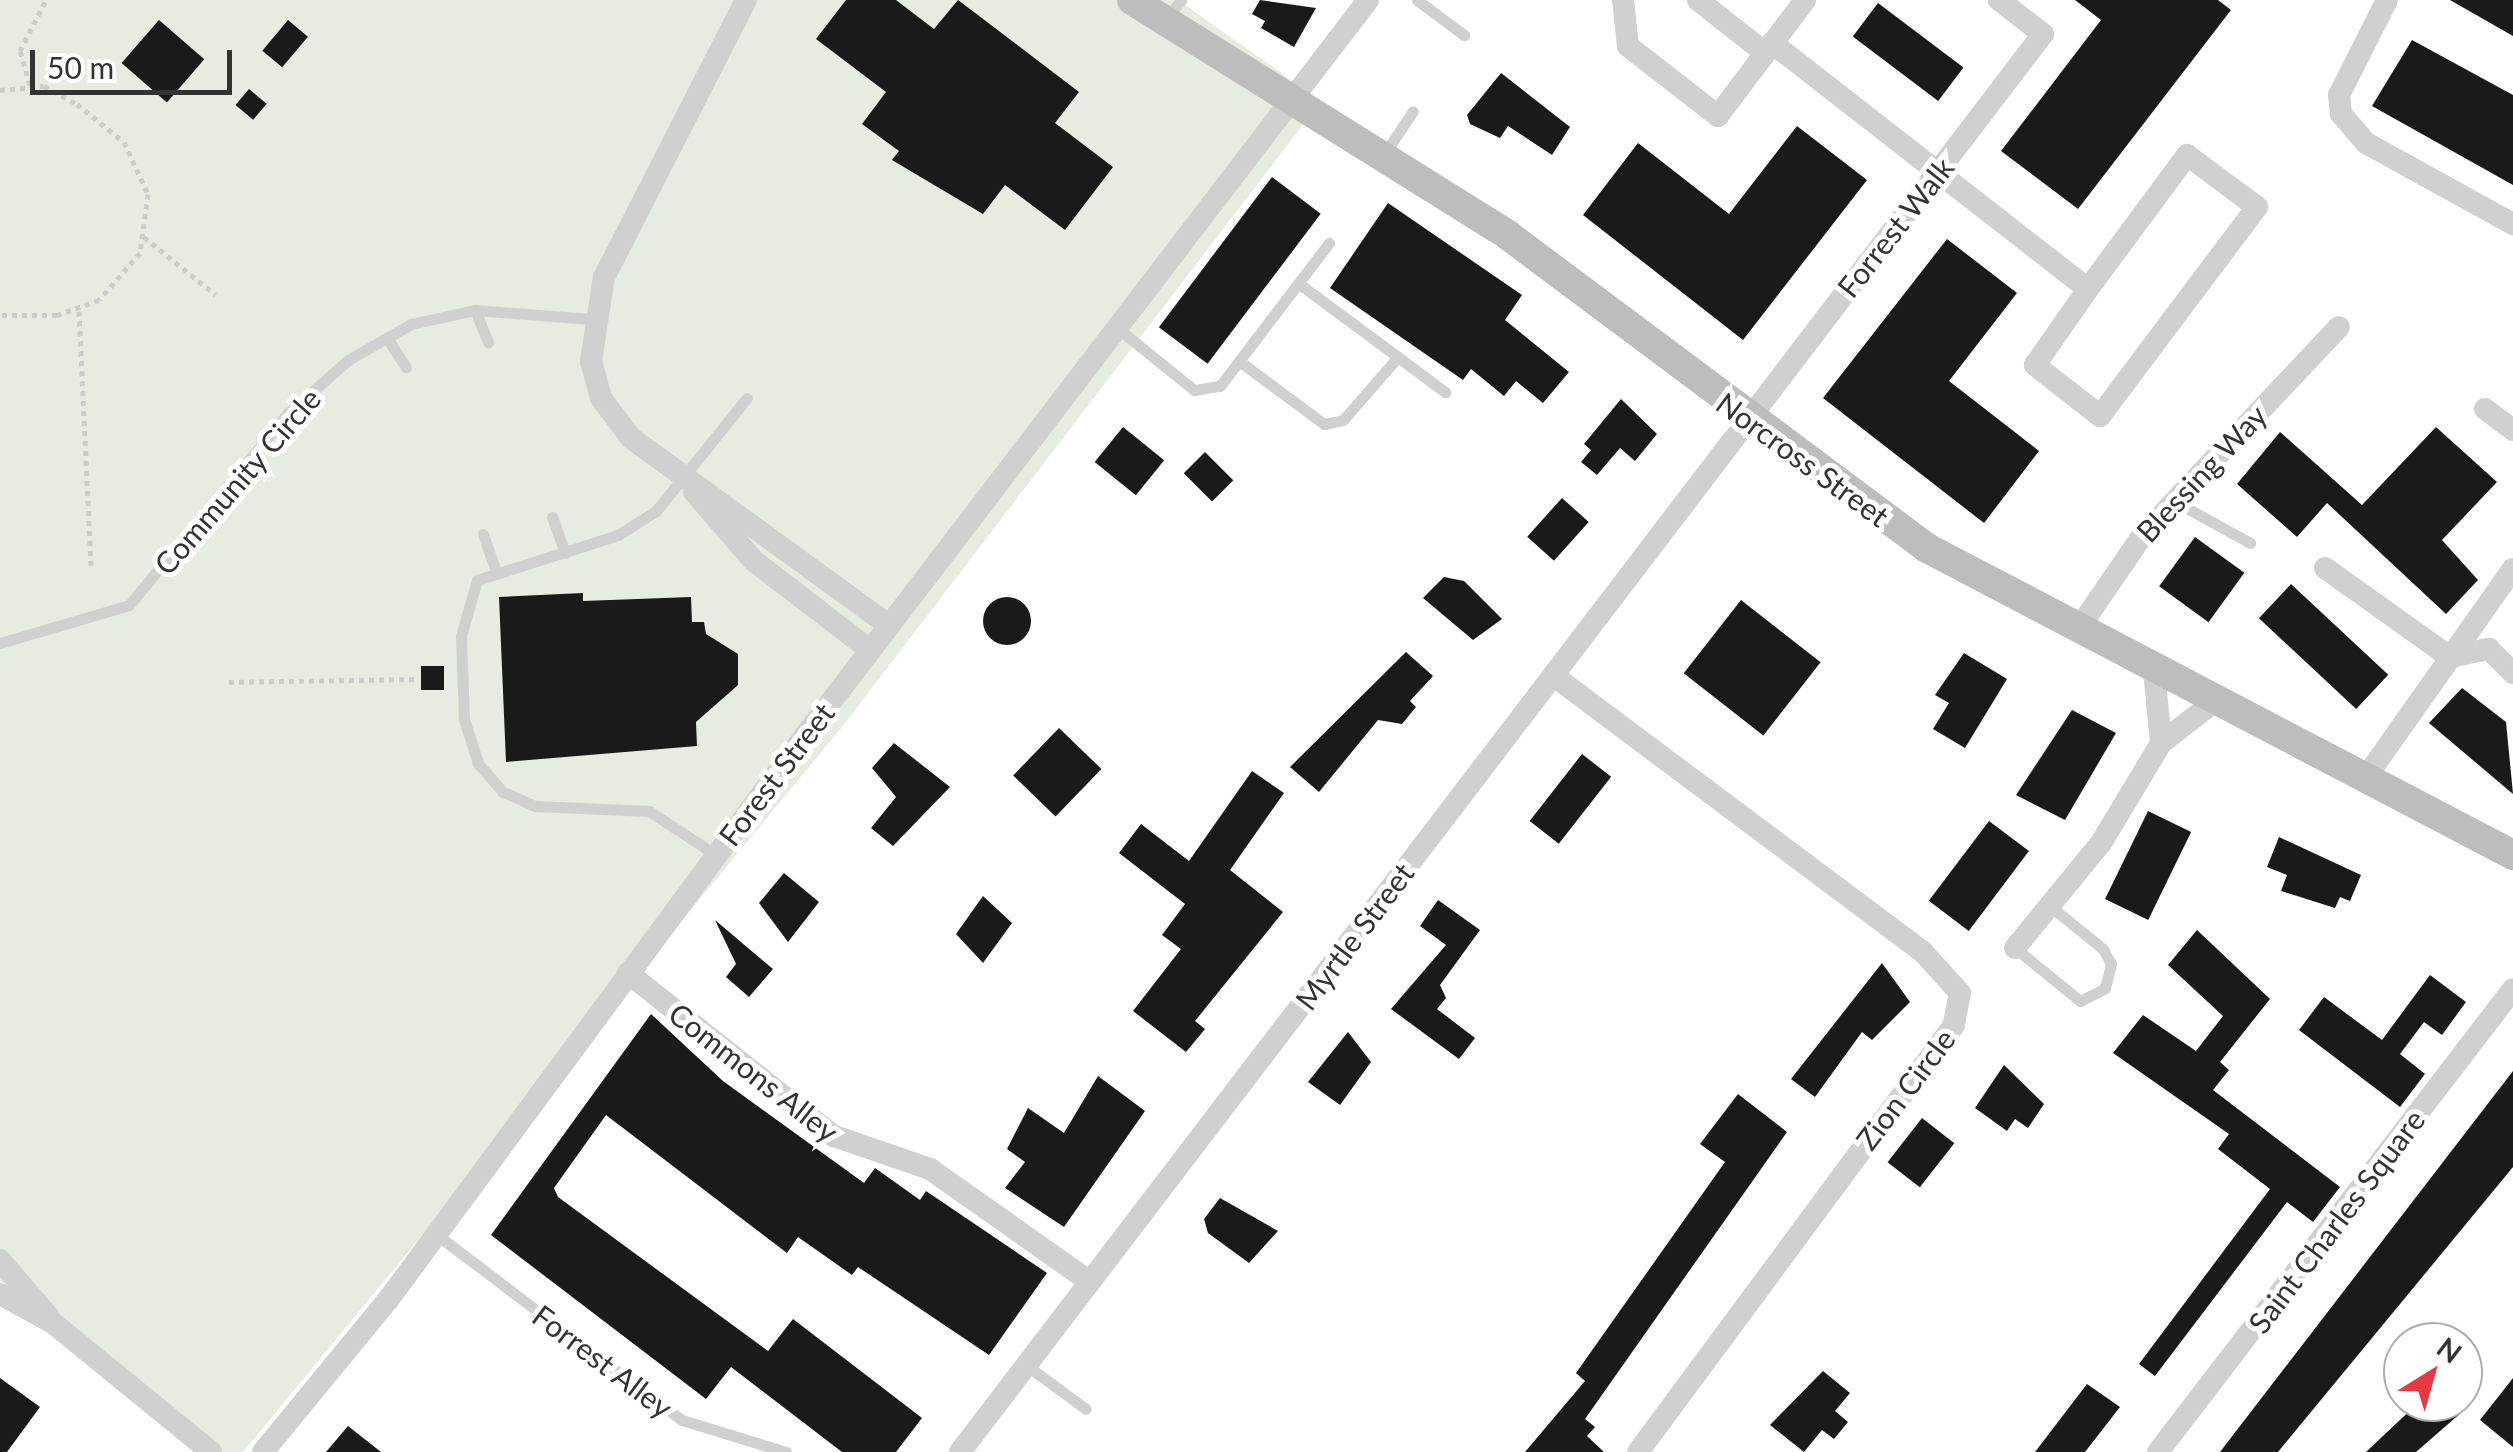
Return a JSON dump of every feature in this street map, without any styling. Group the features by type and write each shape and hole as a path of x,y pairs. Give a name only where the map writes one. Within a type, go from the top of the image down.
{"street":[{"path":"746,0 591,320 591,361 612,416 686,481 888,626"},
{"name":"Norcross Street","path":"1132,0 1173,11 1292,98 1385,153 1927,548 2154,671 2513,855"},
{"name":"Forest Street","path":"263,1452 437,1234 888,626 1368,0"},
{"path":"1623,0 1628,46 1718,116 1805,0"},
{"path":"1698,0 1938,172 2088,289"},
{"name":"Forrest Walk","path":"1747,419 2043,34 1999,0"},
{"path":"2387,0 2338,95 2341,114 2366,143 2513,224"},
{"path":"2188,154 2257,207 2100,416 2035,365 2088,289 2188,154"},
{"name":"Blessing Way","path":"2077,630 2174,501 2339,327"},
{"path":"2485,409 2513,430"},
{"name":"Myrtle Street","path":"960,1452 1747,419"},
{"path":"686,481 754,561 870,650"},
{"path":"2325,568 2450,658 2489,649 2513,672"},
{"path":"2364,780 2513,568"},
{"path":"2154,671 2161,743"},
{"name":"Zion Circle","path":"1554,676 1923,952 1960,993 1954,1025 1638,1452"},
{"path":"2015,948 2102,843 2161,743 2214,702"},
{"name":"Commons Alley","path":"628,973 834,1136 930,1169 1090,1282"},
{"name":"Saint Charles Square","path":"2158,1452 2513,990"},
{"path":"0,1260 53,1323"},
{"path":"0,1294 53,1323 211,1452"}],"lane":[{"path":"1417,0 1464,35"},
{"path":"1385,153 1413,111"},
{"path":"1116,327 1194,390 1220,386 1329,243"},
{"path":"1298,283 1445,392"},
{"name":"Community Circle","path":"0,643 128,605 287,414 387,338 474,310 591,320"},
{"path":"474,310 488,342"},
{"path":"387,338 406,367"},
{"path":"1239,360 1324,424 1343,420 1398,357"},
{"path":"716,854 649,811 536,806 502,790 478,763 464,719 461,636 477,580 496,568 565,553 618,535 686,481 748,398"},
{"path":"2174,501 2250,543"},
{"path":"552,517 565,553"},
{"path":"482,534 496,568"},
{"path":"2015,948 2080,1001 2105,988 2112,964 2103,949 2050,906"},
{"name":"Forrest Alley","path":"437,1234 682,1420 786,1452"},
{"path":"1026,1365 1086,1409"}],"path":[{"path":"30,85 20,51 46,0"},
{"path":"0,90 30,85 78,104 124,142 148,194 144,237 123,278 79,311 0,315"},
{"path":"144,237 216,294"},
{"path":"79,311 91,568"},
{"path":"229,682 418,679"}],"shaded area":[{"path":"0,0 1178,0 1321,101 842,727 243,1452 211,1452 0,1280"}],"building":[{"path":"846,0 896,0 934,29 958,0 1079,92 1055,123 1113,167 1065,230 1005,185 983,214 892,160 899,151 862,124 886,92 816,39"},
{"path":"1260,0 1316,8 1294,47 1261,28 1265,21 1252,14"},
{"path":"2075,0 2218,0 2231,10 2078,209 2001,151 2101,20"},
{"path":"2450,0 2513,0 2513,36"},
{"path":"1878,3 1963,67 1938,101 1853,37"},
{"path":"159,20 204,59 167,102 122,63"},
{"path":"288,20 308,37 282,67 262,51"},
{"path":"2412,40 2513,95 2513,185 2372,106"},
{"path":"1501,73 1570,127 1552,155 1508,126 1500,138 1470,124 1467,115"},
{"path":"249,89 267,104 253,120 236,105"},
{"path":"1797,126 1867,180 1743,340 1583,215 1638,143 1729,214"},
{"path":"1272,177 1321,214 1208,364 1159,327"},
{"path":"1388,203 1522,295 1505,320 1569,372 1543,403 1516,381 1504,396 1471,369 1463,380 1330,288"},
{"path":"1947,239 2017,293 1949,381 2039,451 1984,523 1823,398"},
{"path":"1621,399 1657,434 1635,461 1620,448 1597,475 1581,462 1591,450 1584,444"},
{"path":"1123,427 1164,460 1136,495 1095,462"},
{"path":"2436,427 2497,482 2442,540 2478,580 2446,614 2327,503 2297,537 2237,484 2280,432 2362,505"},
{"path":"1205,452 1233,480 1212,501 1184,473"},
{"path":"1562,498 1589,522 1554,561 1527,537"},
{"path":"2195,537 2244,573 2208,622 2159,586"},
{"path":"1444,577 1464,581 1502,619 1473,640 1423,598"},
{"path":"2291,584 2388,675 2356,709 2259,618"},
{"path":"583,593 583,601 691,597 692,622 704,622 706,634 738,654 738,685 696,722 697,746 506,762 499,597"},
{"path":"1007,597 1024,604 1031,621 1024,638 1007,645 990,638 983,621 990,604"},
{"path":"1741,600 1821,662 1763,735 1684,673"},
{"path":"1406,652 1433,676 1410,701 1416,707 1402,724 1378,720 1319,792 1290,767"},
{"path":"1964,653 2007,679 1965,748 1933,729 1949,703 1935,695"},
{"path":"421,666 444,666 444,690 421,690"},
{"path":"2462,688 2506,722 2513,794 2429,723"},
{"path":"2072,710 2116,733 2065,820 2016,795"},
{"path":"1059,728 1101,769 1056,816 1013,775"},
{"path":"894,743 950,787 893,846 871,828 896,797 872,768"},
{"path":"1582,754 1611,777 1559,844 1530,821"},
{"path":"1252,771 1284,793 1230,870 1283,912 1195,1021 1205,1029 1186,1052 1133,1011 1181,949 1162,935 1185,904 1119,853 1141,824 1189,861"},
{"path":"2148,811 2191,832 2148,920 2105,899"},
{"path":"1989,821 2029,851 1969,931 1929,901"},
{"path":"2279,837 2361,875 2350,901 2340,897 2335,908 2281,891 2287,875 2267,867"},
{"path":"784,873 819,902 788,942 759,903"},
{"path":"983,896 1012,923 983,963 956,934"},
{"path":"1438,900 1480,930 1440,985 1446,998 1437,1009 1475,1038 1459,1059 1391,1009 1446,945 1420,926"},
{"path":"715,920 773,969 749,997 726,977 736,964"},
{"path":"2197,930 2270,999 2220,1062 2229,1070 2213,1090 2340,1187 2313,1222 2287,1202 2155,1376 2139,1364 2270,1189 2218,1149 2229,1134 2113,1053 2143,1015 2196,1051 2223,1016 2168,965"},
{"path":"1882,963 1910,1002 1872,1040 1862,1032 1815,1097 1791,1079"},
{"path":"2430,975 2466,1002 2442,1035 2424,1022 2400,1054 2425,1074 2400,1107 2299,1030 2324,997 2382,1040"},
{"path":"651,1014 723,1081 864,1183 875,1168 920,1200 926,1191 1047,1273 989,1355 858,1267 852,1275 798,1237 787,1253 606,1115 554,1188 558,1197 768,1351 793,1319 922,1418 896,1452 842,1452 731,1367 706,1399 491,1235"},
{"path":"1348,1032 1371,1062 1340,1105 1308,1082"},
{"path":"2004,1065 2044,1104 2028,1128 2015,1119 2007,1131 1975,1108"},
{"path":"2513,1071 2513,1167 2278,1452 2220,1452"},
{"path":"1098,1076 1145,1111 1064,1227 1005,1188 1025,1162 1007,1149 1028,1108 1064,1133"},
{"path":"1738,1094 1787,1132 1585,1419 1595,1427 1587,1436 1604,1452 1525,1452 1585,1381 1576,1373 1725,1162 1700,1144"},
{"path":"1922,1118 1954,1143 1920,1187 1888,1162"},
{"path":"1220,1198 1278,1231 1249,1263 1208,1233 1204,1219"},
{"path":"1823,1371 1850,1393 1835,1411 1848,1422 1834,1439 1822,1430 1804,1452 1770,1425"},
{"path":"0,1378 40,1407 7,1452 0,1452"},
{"path":"2513,1378 2513,1447 2482,1422"},
{"path":"2087,1384 2120,1407 2085,1452 2035,1452"},
{"path":"2398,1422 2450,1422 2416,1452 2366,1452"},
{"path":"348,1426 381,1452 326,1452"}]}
